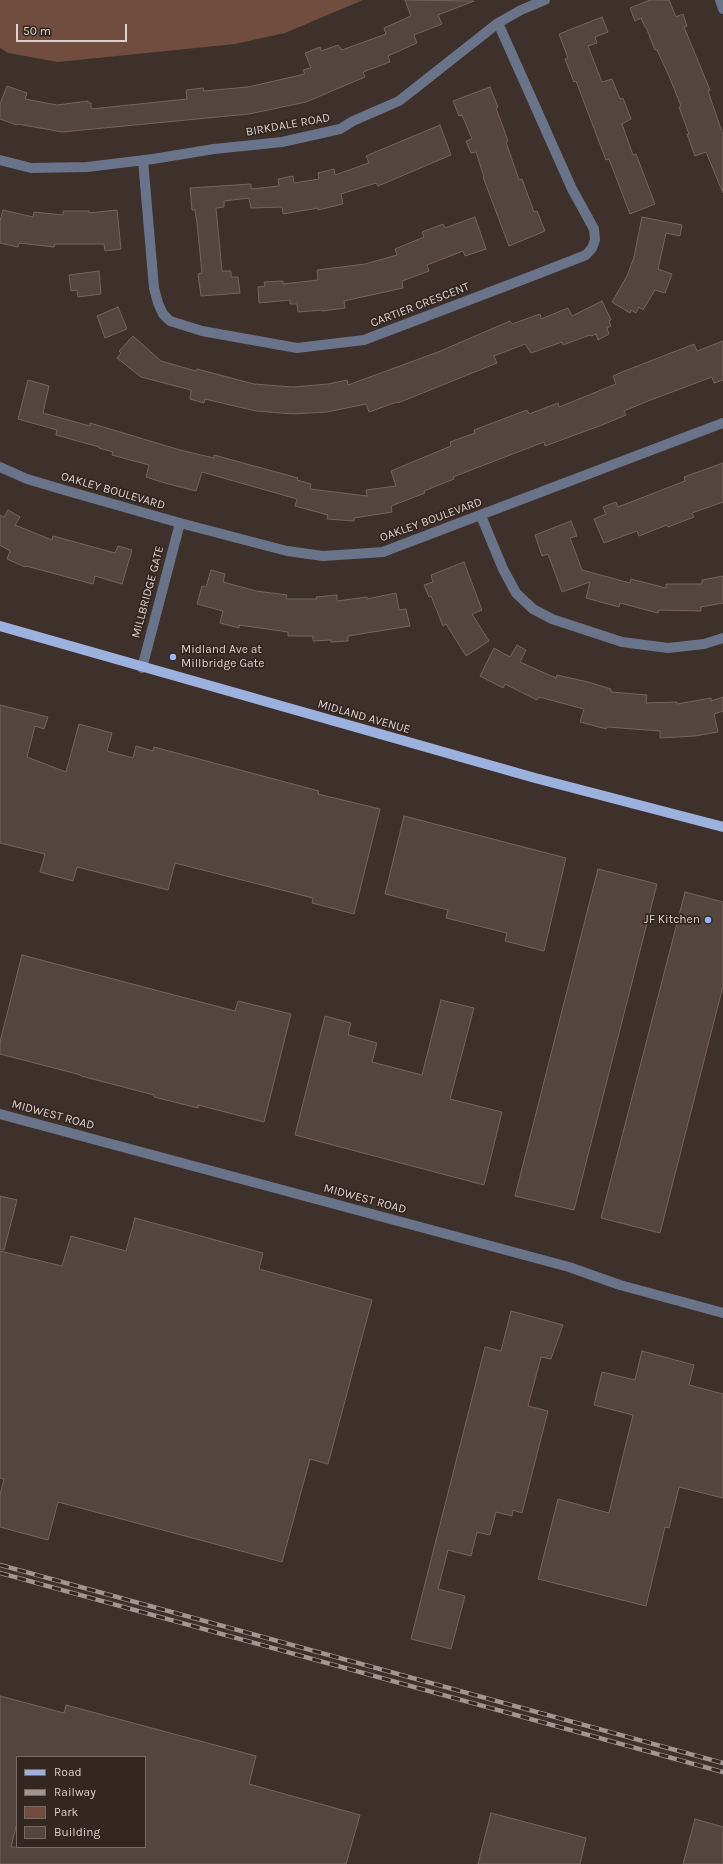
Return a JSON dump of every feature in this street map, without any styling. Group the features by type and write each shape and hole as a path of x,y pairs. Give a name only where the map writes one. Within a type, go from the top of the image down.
{"main road":[{"name":"MIDLAND AVENUE","path":"0,626 142,668 535,778 723,827"}],"street":[{"name":"BIRKDALE ROAD","path":"0,160 31,168 87,167 214,149 282,142 340,129 352,121 400,101 498,23 521,10 545,0"},
{"path":"720,0 723,9"},
{"name":"CARTIER CRESCENT","path":"143,160 154,288 158,303 162,314 170,321 202,331 296,348 364,340 533,276 586,255 594,244 594,229 572,188 498,23"},
{"name":"OAKLEY BOULEVARD","path":"0,466 27,479 180,523 287,550 323,556 383,552 723,423"},
{"path":"481,516 503,569 516,593 533,609 552,619 622,642 668,648 704,644 723,638"},
{"name":"MILLBRIDGE GATE","path":"142,668 180,523"},
{"name":"MIDWEST ROAD","path":"0,1114 569,1267 620,1284 723,1313"}],"green space":[{"path":"0,0 363,0 285,33 235,44 58,62 8,53 0,48"}],"building":[{"path":"405,0 474,1 438,15 442,24 414,35 417,43 388,56 390,62 363,72 365,77 306,102 249,114 62,132 17,125 0,119 0,104 7,86 27,93 25,99 57,105 88,101 88,103 91,103 91,109 187,99 186,90 203,88 204,91 248,87 305,74 303,70 311,68 305,53 320,47 321,51 338,45 342,50 386,34 384,28 411,16"},
{"path":"650,0 669,0 676,17 683,14 687,26 684,27 710,90 708,91 723,135 723,193 706,152 695,156 679,107 681,106 669,76 657,50 655,50 641,18 635,21 630,8"},
{"path":"602,17 608,32 595,37 597,43 588,46 602,82 612,79 620,99 623,98 631,119 622,124 633,155 636,154 655,204 630,214 609,159 606,160 576,81 574,82 565,59 568,58 559,34"},
{"path":"490,87 498,107 496,108 508,141 506,142 519,180 522,179 534,212 537,211 545,231 509,246 483,177 476,152 471,153 466,141 472,139 462,115 459,116 453,101"},
{"path":"440,125 451,155 378,186 376,183 341,194 343,204 318,210 318,208 283,214 282,207 251,208 249,198 224,201 224,207 216,208 222,271 231,271 231,277 238,277 240,293 201,296 198,274 202,273 197,223 195,210 192,210 190,188 251,184 251,189 279,186 278,179 293,176 294,183 319,179 318,173 334,169 335,175 369,163 366,156"},
{"path":"3,210 33,217 34,212 63,215 63,211 89,211 89,213 117,210 121,249 105,251 104,244 55,244 54,247 19,243 18,247 0,243 0,221"},
{"path":"475,217 486,249 465,256 463,251 427,265 429,271 402,281 403,288 344,301 345,308 322,311 298,312 297,304 290,304 290,300 259,303 258,287 265,286 264,282 283,281 283,284 318,280 317,270 365,264 397,255 395,249 424,237 422,232 443,224 445,228"},
{"path":"642,217 682,225 680,236 666,233 658,269 672,274 665,293 655,290 643,310 639,307 636,313 631,310 630,313 612,302 627,276 634,257"},
{"path":"99,271 101,294 78,297 77,290 71,291 69,275"},
{"path":"602,301 611,320 609,321 611,326 607,328 609,334 598,340 596,334 590,335 563,345 562,342 531,353 525,344 494,356 497,363 398,403 397,402 369,412 366,404 327,412 293,414 256,411 205,399 204,403 190,399 191,390 141,377 117,358 121,353 119,351 133,336 161,361 196,371 197,369 254,384 293,387 328,384 347,380 348,385 438,352 510,321 512,324 540,314 541,319 568,308 572,316"},
{"path":"118,307 127,329 105,338 97,316"},
{"path":"723,341 723,380 714,383 712,377 648,401 624,411 626,415 602,425 545,446 544,442 453,477 454,479 424,491 425,493 391,506 392,512 354,518 354,521 327,519 328,515 295,506 297,499 202,472 196,491 165,483 146,477 149,465 112,455 113,452 99,447 56,435 57,430 18,419 28,380 49,386 43,413 90,426 90,423 180,450 214,458 214,455 298,478 297,480 311,484 310,489 367,496 366,490 396,486 391,471 451,446 450,442 475,433 474,430 527,410 529,414 558,403 559,407 616,384 613,376 622,372 694,344 697,351"},
{"path":"723,463 723,502 692,513 694,517 668,527 667,525 639,536 637,531 604,543 594,519 606,514 603,507 616,502 618,507 685,481 684,477"},
{"path":"8,510 20,517 15,525 52,540 53,536 115,553 118,546 132,550 122,584 95,576 93,584 26,566 25,567 7,559 10,551 0,545 0,515 4,517"},
{"path":"571,521 577,536 570,538 582,570 630,583 631,579 666,588 666,584 702,584 702,580 723,576 723,603 701,607 701,611 659,610 658,613 620,603 619,607 586,598 590,582 562,592 548,554 542,556 535,535"},
{"path":"464,562 482,610 472,614 489,641 466,656 446,624 443,626 431,596 429,597 424,585 433,582 431,575"},
{"path":"211,570 225,574 223,582 256,591 287,595 286,599 317,599 316,597 337,595 337,601 367,597 367,599 396,593 399,610 406,609 410,626 348,636 348,641 331,642 331,640 313,641 313,636 288,636 288,632 239,625 239,628 220,623 223,611 197,604 202,586 206,587"},
{"path":"517,645 526,650 520,662 540,671 556,678 557,675 588,682 611,689 611,692 647,695 646,703 677,702 677,704 711,698 711,701 723,697 723,711 714,714 718,732 695,736 660,738 660,731 607,727 606,729 580,722 584,709 539,697 537,700 505,684 503,688 480,676 494,648 510,657"},
{"path":"0,705 48,717 44,729 35,726 27,757 66,772 79,724 112,733 107,751 133,758 136,746 153,751 154,747 319,791 318,794 380,809 354,914 312,903 313,898 175,863 168,890 77,867 73,881 40,872 45,854 0,843"},
{"path":"404,816 566,858 544,951 505,941 507,933 446,918 448,910 385,894"},
{"path":"598,869 657,884 574,1210 515,1196"},
{"path":"685,892 723,902 723,986 660,1233 601,1218"},
{"path":"22,955 235,1011 238,1001 291,1014 264,1122 198,1105 198,1108 154,1097 154,1095 0,1054 0,1042"},
{"path":"441,1000 474,1008 450,1099 502,1112 484,1185 295,1135 325,1016 351,1023 348,1035 377,1043 372,1062 422,1075"},
{"path":"0,1196 17,1200 4,1250 0,1249"},
{"path":"135,1218 263,1253 259,1269 372,1300 328,1464 310,1459 282,1562 58,1502 48,1540 0,1527 0,1495 4,1479 0,1478 0,1251 62,1266 71,1236 126,1251"},
{"path":"511,1311 563,1325 551,1359 541,1357 528,1406 548,1411 522,1513 513,1510 512,1516 496,1512 490,1535 477,1532 471,1556 448,1550 438,1589 465,1596 451,1649 411,1639 485,1347 501,1351"},
{"path":"642,1351 694,1365 689,1385 723,1394 723,1498 679,1487 669,1528 665,1527 646,1606 538,1579 558,1499 609,1513 633,1415 594,1405 602,1372 635,1380"},
{"path":"0,1696 64,1713 66,1705 256,1756 249,1784 360,1815 346,1864 0,1864"},
{"path":"491,1813 586,1838 580,1864 478,1864"},
{"path":"695,1819 723,1827 723,1864 683,1864"}],"railway":[{"path":"0,1565 723,1763"},
{"path":"0,1573 723,1772"}],"place":[{"name":"Midland Ave at Millbridge Gate","path":"173,657"},
{"name":"JF Kitchen","path":"708,920"}]}
